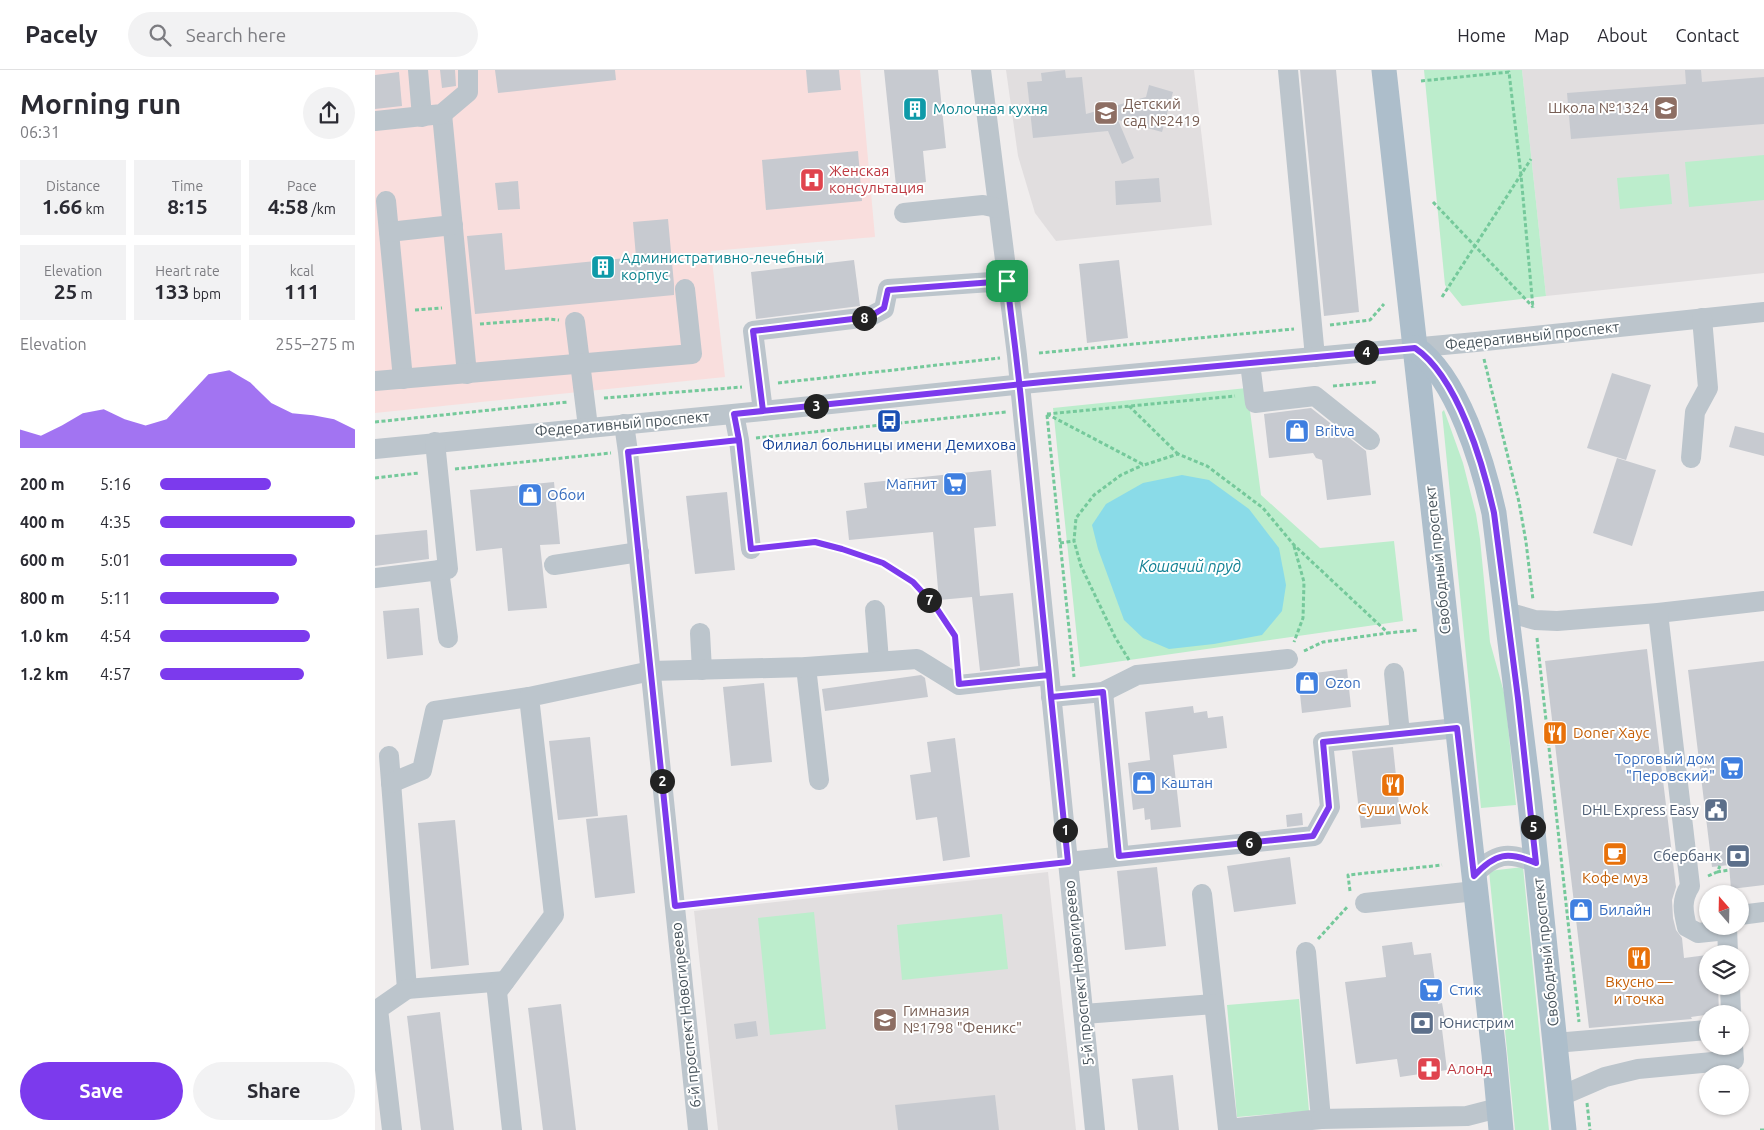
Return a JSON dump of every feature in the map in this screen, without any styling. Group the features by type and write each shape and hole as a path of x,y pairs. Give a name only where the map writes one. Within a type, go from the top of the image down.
{"main road":[{"name":"Свободный проспект","path":"1384,70 1499,1119"},
{"name":"Свободный проспект","path":"1415,348 1424,354 1437,369 1464,419 1479,458 1494,513 1536,863 1564,1130"}],"street":[{"path":"418,70 422,116"},
{"path":"375,122 442,114 468,92 467,70"},
{"name":"5-й проспект Новогиреево","path":"981,70 1020,384 1095,1130"},
{"path":"1288,70 1315,357"},
{"path":"442,114 467,374"},
{"path":"386,201 403,379"},
{"path":"904,213 983,205 997,208"},
{"path":"389,232 453,225"},
{"path":"763,411 753,331 869,317 884,308 888,290 1007,281"},
{"path":"375,381 692,354 685,289"},
{"name":"Федеративный проспект","path":"375,448 734,414 1020,384 1415,348 1764,312"},
{"path":"1691,458 1695,412 1709,388 1702,318"},
{"path":"575,322 587,427"},
{"path":"1250,363 1255,403 1315,396 1370,440"},
{"path":"734,414 739,440 751,549"},
{"name":"6-й проспект Новогиреево","path":"624,424 639,552 698,1130"},
{"path":"375,578 448,569 435,442"},
{"path":"554,565 639,552"},
{"path":"439,570 448,638"},
{"path":"1507,612 1535,620 1557,622 1764,601"},
{"path":"875,610 879,661"},
{"path":"1658,613 1690,886 1684,895 1683,910 1687,927 1699,933"},
{"path":"700,633 702,670"},
{"path":"391,783 422,770 435,711 529,697 651,671 806,667 917,659 959,684 1049,675"},
{"path":"1051,697 1103,692 1137,674 1288,659"},
{"path":"806,667 819,780"},
{"path":"1394,673 1400,734"},
{"path":"1103,692 1119,856"},
{"path":"512,1130 497,992 554,914 529,697"},
{"path":"1068,862 1313,836 1329,807 1323,742 1457,728"},
{"path":"389,756 391,783 384,807 407,990"},
{"path":"1365,903 1474,883 1486,863 1502,856 1520,856 1536,863"},
{"path":"1202,894 1228,1129 1321,1120 1467,1116 1499,1119"},
{"path":"1749,913 1764,912"},
{"path":"1306,952 1321,1120"},
{"path":"392,1130 378,1009 407,990 505,981"},
{"path":"1083,1014 1214,1004"},
{"path":"1555,1044 1699,1031"},
{"path":"1561,1096 1605,1077 1638,1069 1734,1060 1734,1055"}],"path":[{"path":"1421,81 1509,72 1533,308 1433,202"},
{"path":"1442,297 1531,159"},
{"path":"1039,352 1370,320 1384,304"},
{"path":"397,312 575,322"},
{"path":"375,422 585,400 759,385 1001,358"},
{"path":"1329,387 1376,382"},
{"path":"1047,414 1254,394"},
{"path":"1129,406 1178,454 1207,466 1263,508 1294,545 1388,633"},
{"path":"375,478 1006,412"},
{"path":"1047,414 1144,465"},
{"path":"1047,414 1075,695"},
{"path":"1137,674 1115,637 1081,566 1074,541 1076,518 1094,496 1121,475 1178,454"},
{"path":"1060,543 1074,541"},
{"path":"751,549 815,542 883,563 913,582 935,606 955,636 959,684"},
{"path":"1288,659 1303,618 1304,582 1294,545"},
{"path":"1288,659 1323,642 1419,630"},
{"path":"675,906 1068,862"},
{"path":"1717,872 1729,870"}],"shaded area":[{"path":"375,70 860,70 875,237 711,251 725,377 375,413"},
{"name":"Детский сад №2419","path":"1006,70 1194,70 1212,225 1056,241 1035,213 1018,156"},
{"path":"1522,70 1764,70 1764,273 1546,296"},
{"name":"Гимназия №1798 \"Феникс\"","path":"1048,872 1076,1130 718,1130 694,911"}],"green space":[{"path":"1424,70 1522,70 1546,296 1462,306 1445,285"},
{"path":"1764,155 1764,200 1689,207 1685,162"},
{"path":"1669,174 1672,204 1620,209 1617,178"},
{"path":"1247,388 1261,495 1320,548 1394,541 1403,621 1080,667 1053,408"},
{"path":"1444,410 1463,463 1476,514 1490,642 1505,696 1516,805 1481,808 1442,412"},
{"path":"1523,867 1549,1130 1515,1130 1489,871"},
{"path":"814,912 826,1029 770,1035 758,918"},
{"path":"1002,914 1008,969 902,980 897,925"},
{"path":"1299,999 1309,1111 1237,1117 1227,1005"}],"water":[{"name":"Кошачий пруд","path":"1182,475 1209,480 1249,509 1279,548 1286,585 1282,611 1262,635 1214,644 1169,649 1143,638 1124,620 1098,549 1092,525 1106,504 1143,483"}],"building":[{"path":"440,70 455,70 456,86 442,88"},
{"path":"495,70 615,70 616,80 498,93"},
{"path":"806,70 839,70 841,90 808,93"},
{"name":"Молочная кухня","path":"884,70 938,70 946,148 923,151 926,182 896,186"},
{"path":"1065,70 1066,78 1082,77 1086,114 1146,97 1149,85 1173,92 1162,132 1118,120 1134,158 1122,164 1108,131 1033,138 1027,82 1042,81 1041,73"},
{"path":"1300,70 1336,70 1359,312 1324,316"},
{"name":"Школа №1324","path":"1685,70 1701,70 1702,82 1764,77 1764,124 1571,139 1567,93 1686,84"},
{"path":"399,72 402,106 375,109 375,75"},
{"name":"Женская консультация","path":"858,151 862,201 766,210 762,160"},
{"path":"1159,178 1161,202 1116,205 1115,181"},
{"path":"518,181 520,209 498,210 495,183"},
{"name":"Административно-лечебный корпус","path":"668,219 674,295 475,314 467,236 502,233 505,270 636,257 633,222"},
{"path":"854,260 860,306 756,319 751,272"},
{"path":"1119,260 1128,338 1087,343 1079,264"},
{"path":"1612,373 1651,385 1626,460 1587,448"},
{"path":"1311,408 1366,451 1371,495 1327,500 1322,460 1316,458 1313,453 1269,458 1264,414"},
{"path":"1735,426 1764,433 1764,456 1729,447"},
{"path":"1617,458 1656,470 1632,546 1593,533"},
{"path":"991,470 996,526 974,528 980,596 1013,593 1020,666 980,671 972,597 939,600 933,532 849,540 846,511 867,508 864,483"},
{"path":"554,482 560,544 540,545 547,608 508,611 502,548 476,551 470,490"},
{"path":"727,492 735,570 695,574 686,496"},
{"path":"427,530 429,559 375,566 375,535"},
{"path":"419,608 423,655 387,659 383,611"},
{"path":"1647,649 1676,887 1672,900 1673,918 1676,930 1682,938 1684,958 1699,956 1699,995 1718,995 1719,1005 1699,1005 1699,1016 1691,1017 1692,1019 1589,1028 1545,661"},
{"name":"Торговый дом \"Перовский\"","path":"1764,661 1764,885 1749,887 1749,885 1731,885 1729,865 1712,867 1688,670"},
{"path":"1347,669 1351,707 1302,713 1298,675"},
{"path":"921,675 925,678 928,697 825,711 822,689"},
{"path":"764,683 772,762 731,766 723,687"},
{"path":"1193,706 1194,713 1207,711 1208,718 1223,716 1227,748 1173,755 1181,827 1151,830 1150,819 1145,820 1144,808 1133,810 1128,763 1150,760 1145,712"},
{"path":"590,737 598,816 558,820 549,741"},
{"path":"955,738 970,857 943,861 937,817 916,820 910,775 931,772 927,742"},
{"path":"1393,747 1401,824 1361,828 1352,751"},
{"path":"1302,813 1303,825 1287,827 1286,815"},
{"path":"627,815 635,893 595,898 586,819"},
{"path":"455,820 469,965 431,969 418,823"},
{"path":"1290,857 1296,904 1234,912 1227,866"},
{"path":"1157,867 1166,946 1125,950 1117,871"},
{"path":"1412,942 1414,955 1431,953 1438,1004 1442,1003 1445,1020 1441,1021 1447,1070 1400,1077 1397,1059 1356,1064 1345,982 1386,977 1382,946"},
{"path":"561,1004 576,1130 543,1130 528,1008"},
{"path":"440,1012 454,1130 421,1130 407,1016"},
{"path":"756,1021 758,1036 736,1039 734,1024"},
{"path":"1173,1075 1179,1130 1138,1130 1132,1079"},
{"path":"995,1095 999,1130 898,1130 895,1105"}],"place":[{"name":"Школа №1324","path":"1666,108"},
{"name":"Молочная кухня","path":"915,109"},
{"name":"Детский сад №2419","path":"1106,113"},
{"name":"Женская консультация","path":"812,180"},
{"name":"Административно-лечебный корпус","path":"603,267"},
{"name":"Филиал больницы имени Демихова","path":"889,421"},
{"name":"Britva","path":"1297,431"},
{"name":"Магнит","path":"955,484"},
{"name":"Обои","path":"530,495"},
{"name":"Ozon","path":"1307,683"},
{"name":"Doner Хаус","path":"1555,733"},
{"name":"Торговый дом \"Перовский\"","path":"1732,768"},
{"name":"Каштан","path":"1144,783"},
{"name":"Суши Wok","path":"1393,785"},
{"name":"DHL Express Easy","path":"1716,810"},
{"name":"Кофе муз","path":"1615,854"},
{"name":"Сбербанк","path":"1738,856"},
{"name":"Билайн","path":"1581,910"},
{"name":"Вкусно — и точка","path":"1639,958"},
{"name":"Стик","path":"1431,990"},
{"name":"Гимназия №1798 \"Феникс\"","path":"885,1020"},
{"name":"Юнистрим","path":"1422,1023"},
{"name":"Алонд","path":"1429,1069"}],"route":[{"path":"1007,281 888,290 884,308 869,317 753,331 763,411 734,414 739,440 751,549 815,542 883,563 913,582 935,606 955,636 959,684 1049,675 1051,697 1103,692 1119,856 1313,836 1329,807 1323,742 1457,728 1474,876 1486,863 1502,856 1520,856 1536,863 1499,542 1488,485 1464,419 1448,387 1437,369 1424,354 1415,348 1020,384 825,405 734,414 739,440 628,452 675,906 1068,862 1051,697 1049,675 1022,410 1020,384 1017,355 1007,281"}]}
